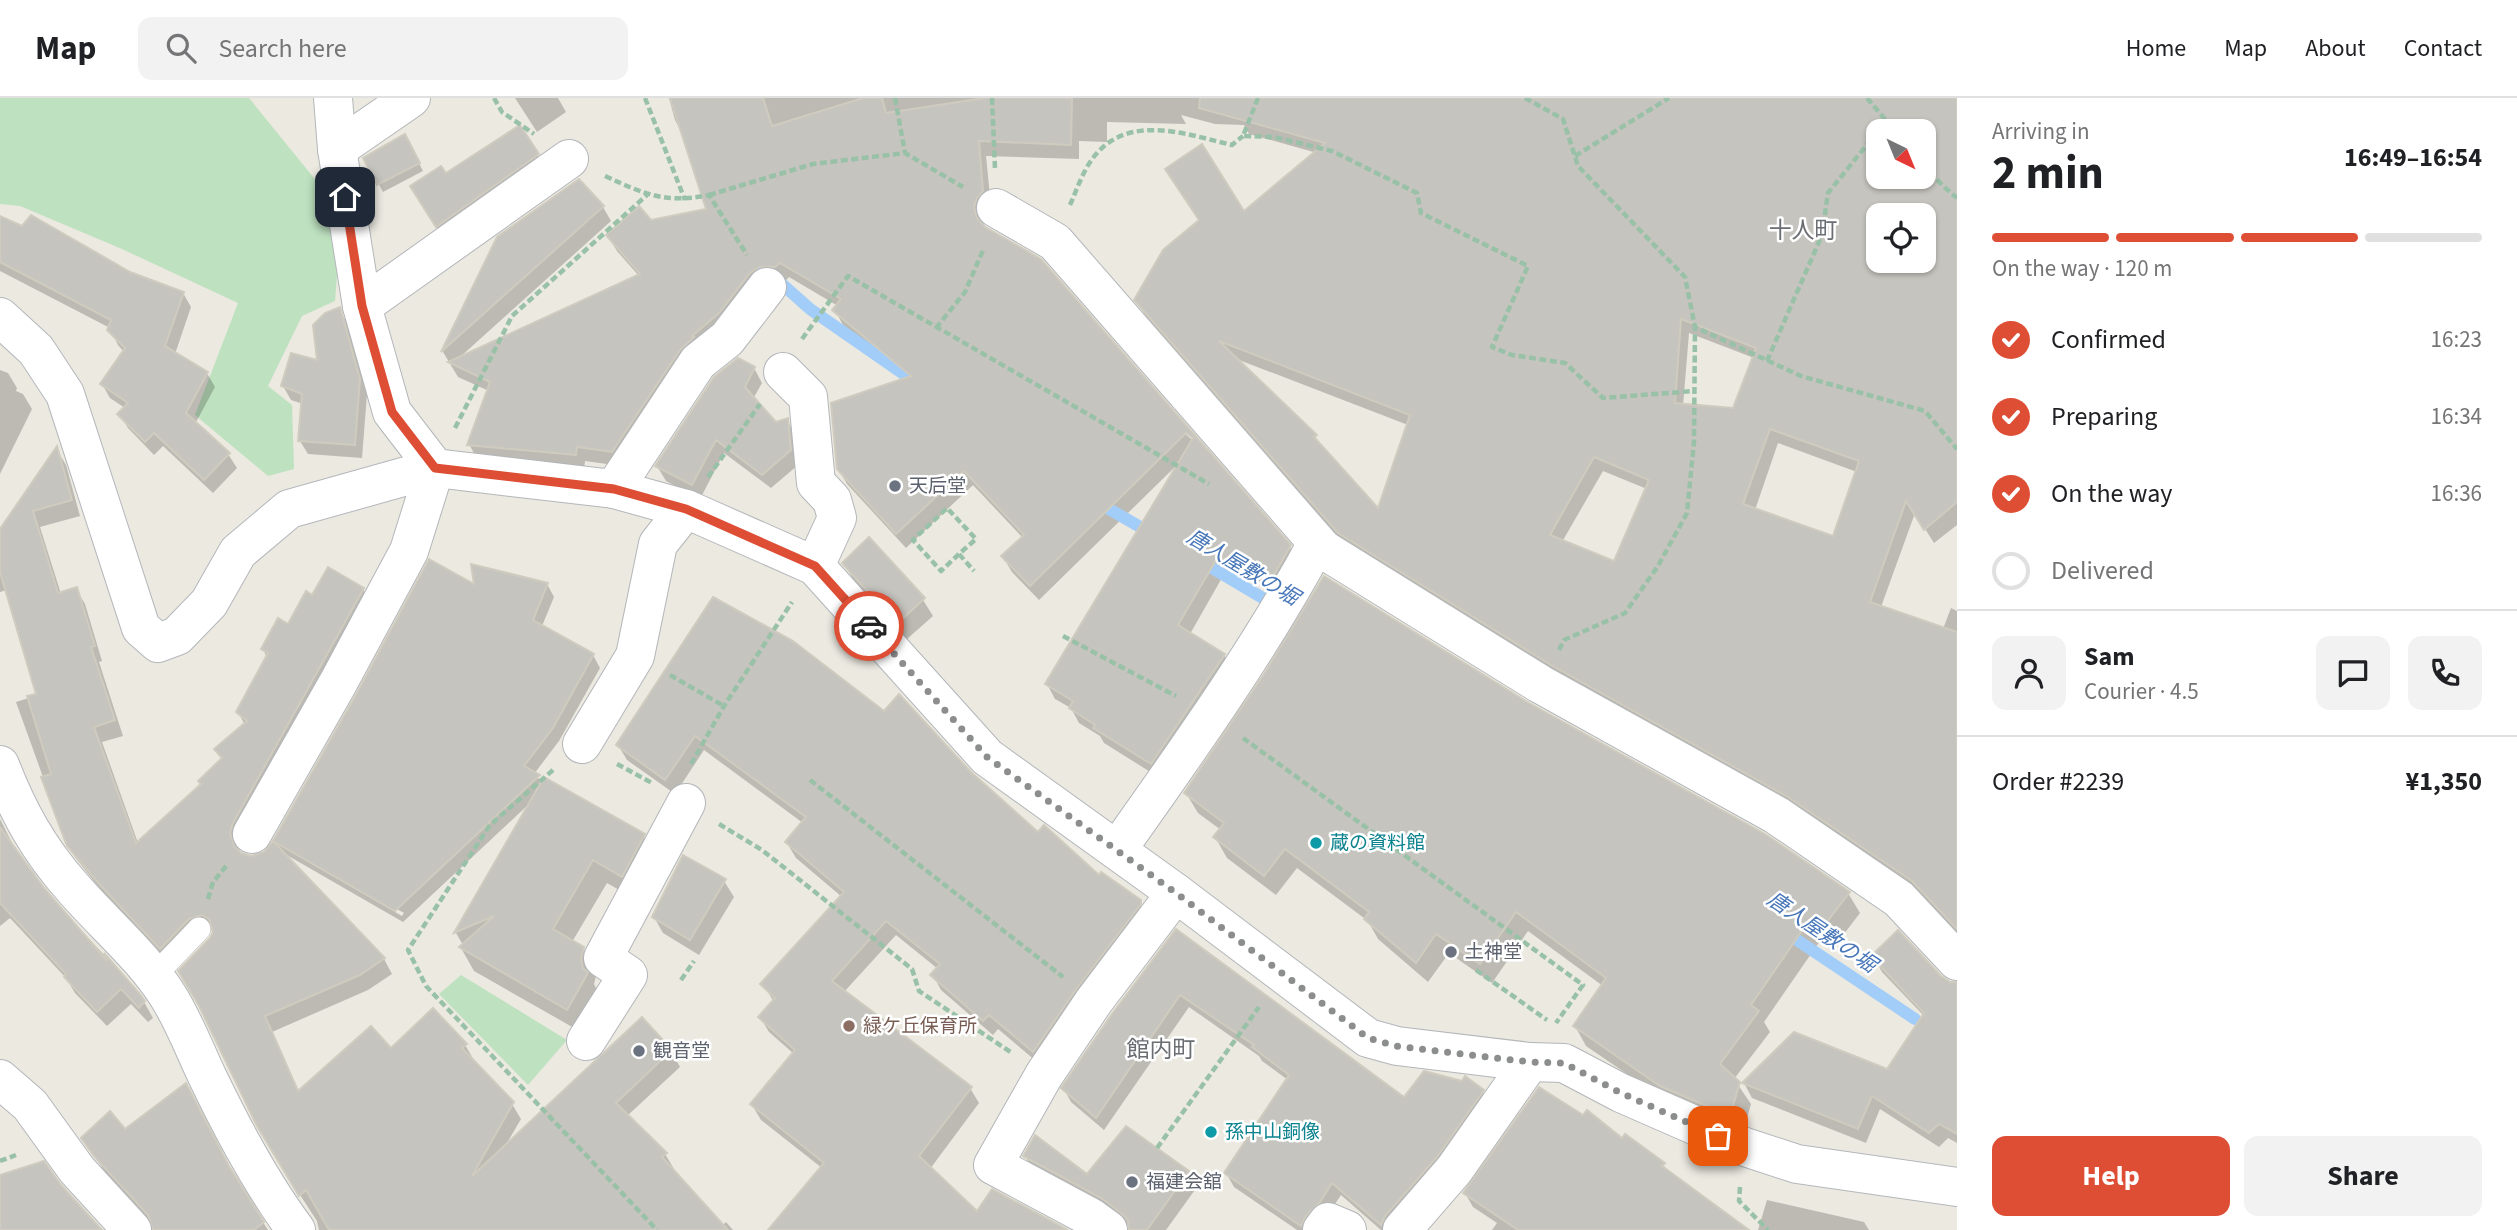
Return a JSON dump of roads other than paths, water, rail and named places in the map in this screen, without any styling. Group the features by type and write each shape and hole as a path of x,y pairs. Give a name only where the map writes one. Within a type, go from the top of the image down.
{"street":[{"path":"333,98 337,149 362,306 392,412 435,468"},
{"path":"337,149 411,98"},
{"path":"362,306 569,159"},
{"path":"996,189 1055,242 1322,548"},
{"path":"614,489 698,362 727,339 767,287"},
{"path":"0,317 36,350 65,394 141,628 158,643 177,636 209,603 239,552 289,509 435,468 614,489 686,509 815,566 987,757 1176,893 1368,1038 1396,1046 1530,1062 1564,1063 1621,1093 1742,1146 1797,1164 1957,1186"},
{"path":"783,372 808,397 817,483 832,500 837,518 815,566"},
{"path":"252,834 409,551 435,468"},
{"path":"582,744 635,656 658,544 686,509"},
{"path":"1117,850 1212,715 1281,608 1316,545 1540,684 1776,815 1899,900 1957,961"},
{"path":"0,765 16,806 39,845 71,886 154,976 170,998 223,1110 261,1177 296,1230"},
{"path":"586,1041 628,975 603,958 680,799"},
{"path":"1108,1230 1090,1217 993,1165 1044,1075 1094,1001 1176,893"},
{"path":"1402,1230 1454,1170 1530,1062"},
{"path":"0,1079 30,1105 76,1170 132,1230"},
{"path":"1322,1230 1328,1222 1347,1230"}],"lane":[{"path":"154,976 199,929"}],"waterway":[{"name":"唐人屋敷の堀","path":"764,268 810,309 921,386"},
{"name":"唐人屋敷の堀","path":"1097,502 1154,535"},
{"name":"唐人屋敷の堀","path":"1197,559 1278,607"},
{"name":"唐人屋敷の堀","path":"1782,930 1915,1019"}],"place":[{"name":"天后堂","path":"895,486"},
{"name":"蔵の資料館","path":"1316,843"},
{"name":"土神堂","path":"1451,952"},
{"name":"緑ケ丘保育所","path":"849,1026"},
{"name":"観音堂","path":"639,1051"},
{"name":"孫中山銅像","path":"1211,1132"},
{"name":"福建会舘","path":"1132,1182"}],"district":[{"name":"十人町","path":"1803,230"},
{"name":"館内町","path":"1161,1049"}]}
